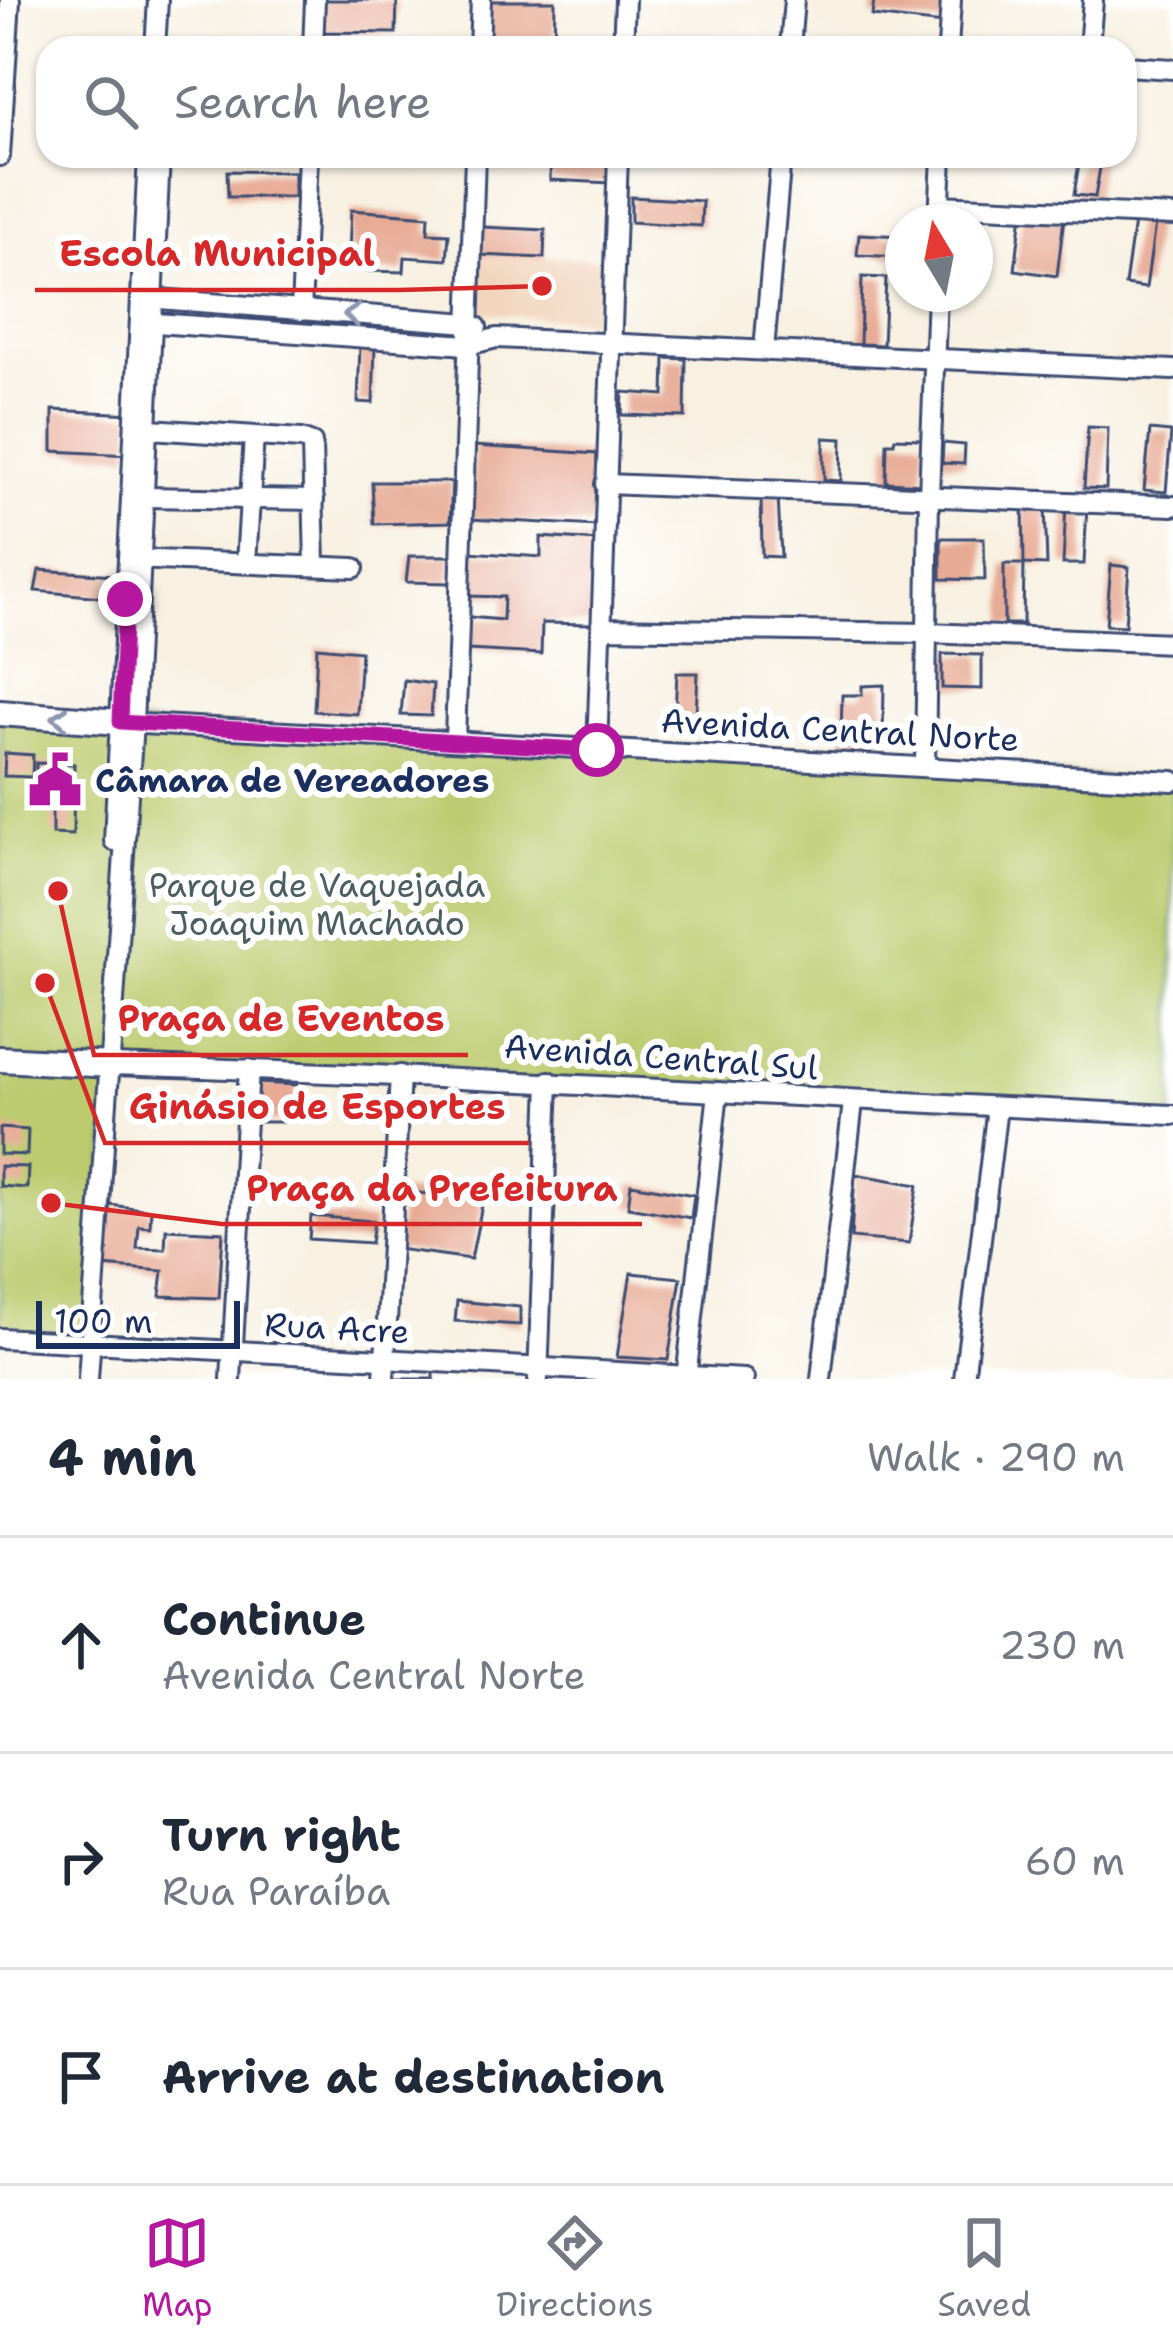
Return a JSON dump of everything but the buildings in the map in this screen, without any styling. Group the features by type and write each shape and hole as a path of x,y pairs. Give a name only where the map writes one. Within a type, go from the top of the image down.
{"main road":[{"name":"Avenida Central Norte","path":"0,713 126,723"},
{"name":"Avenida Central Sul","path":"0,1059 107,1064"}],"street":[{"path":"0,156 10,0"},
{"path":"155,36 158,0"},
{"path":"166,36 167,0"},
{"path":"314,36 315,0"},
{"path":"480,36 482,0"},
{"path":"624,36 625,0"},
{"path":"791,36 794,0"},
{"path":"949,36 951,0"},
{"path":"1090,36 1093,0"},
{"path":"1137,67 1173,69"},
{"path":"84,1379 126,723 147,298 148,168"},
{"path":"147,298 159,168"},
{"path":"301,311 307,168"},
{"path":"455,740 475,168"},
{"path":"597,750 617,168"},
{"path":"764,350 780,168"},
{"path":"940,204 941,168"},
{"path":"993,214 1173,216"},
{"path":"147,298 469,323 497,338"},
{"path":"925,767 928,495 936,312"},
{"path":"146,321 467,345 497,338 1173,370"},
{"path":"134,559 150,429 146,321"},
{"path":"150,429 312,443 315,566"},
{"path":"246,563 254,436"},
{"path":"605,484 1173,506"},
{"path":"145,497 314,500"},
{"path":"134,559 353,568"},
{"path":"602,628 1173,643"},
{"name":"Avenida Central Norte","path":"126,723 1173,781"},
{"name":"Avenida Central Sul","path":"107,1064 549,1081 853,1102 1173,1114"},
{"path":"231,1379 249,1069"},
{"path":"385,1370 400,1075"},
{"path":"539,1374 549,1081"},
{"path":"686,1378 718,1092"},
{"path":"821,1379 853,1102"},
{"path":"964,1379 998,1107"},
{"name":"Rua Acre","path":"0,1338 232,1353 385,1370 744,1379"}],"shaded area":[{"path":"481,255 605,259 602,321 478,313"}],"green space":[{"name":"Parque de Vaquejada Joaquim Machado","path":"0,716 1173,781 1173,1115 113,1065 91,1342 0,1341"}],"place":[{"name":"Escola Municipal","path":"542,286"},
{"name":"Câmara de Vereadores","path":"55,780"},
{"name":"Praça de Eventos","path":"58,891"},
{"name":"Ginásio de Esportes","path":"45,983"},
{"name":"Praça da Prefeitura","path":"51,1203"}],"route":[{"path":"125,599 120,722 597,750"}]}
